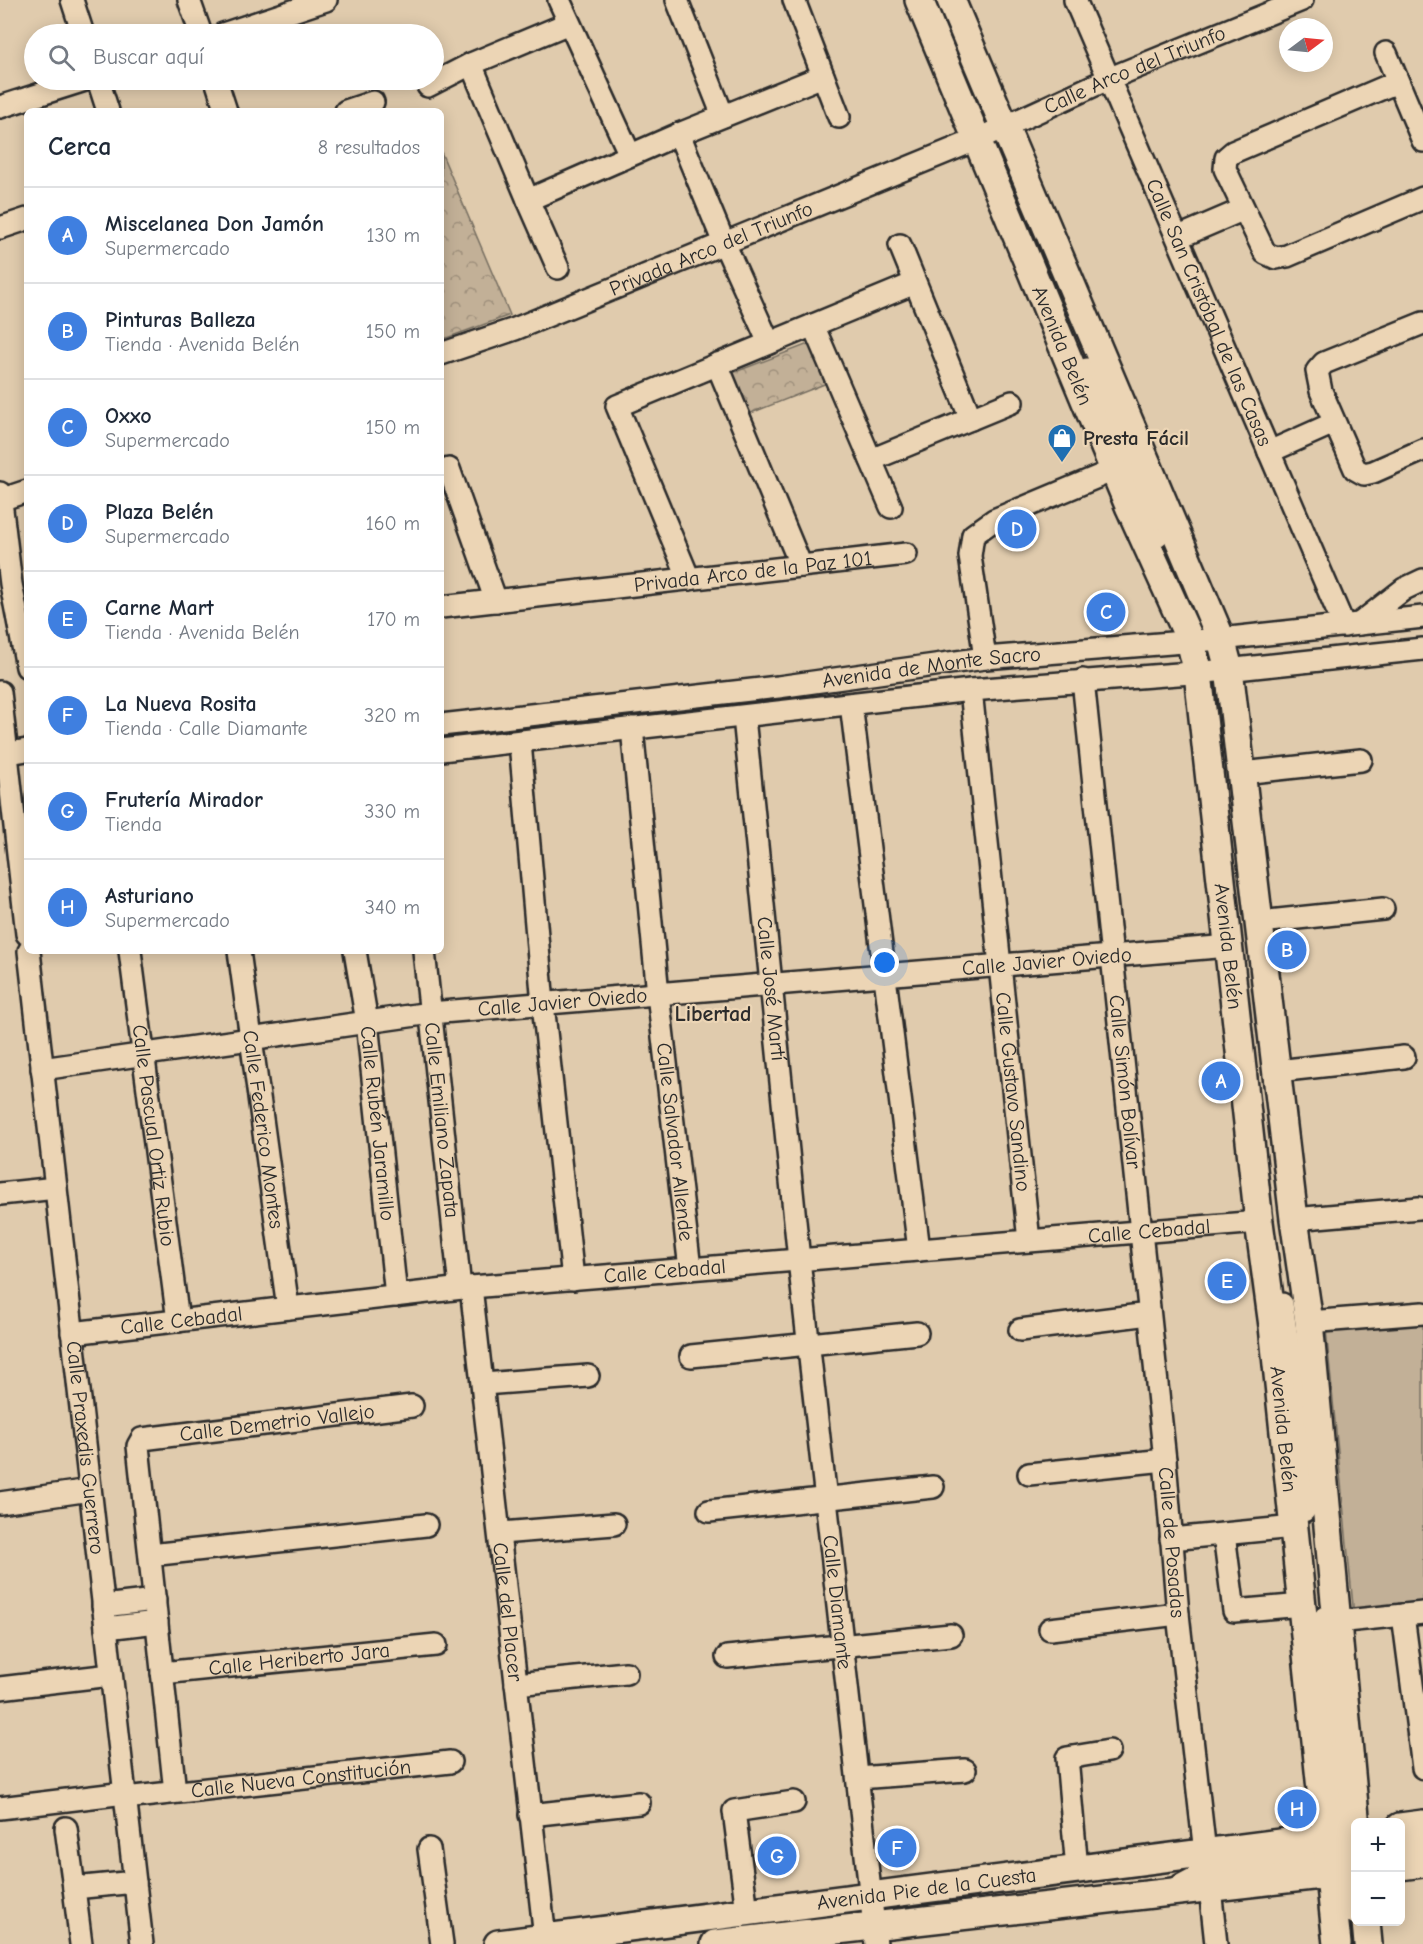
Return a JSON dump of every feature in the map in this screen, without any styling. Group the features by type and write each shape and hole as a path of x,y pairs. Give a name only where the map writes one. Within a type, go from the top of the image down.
{"main road":[{"name":"Avenida Belén","path":"919,0 991,133 1205,640 1242,773 1294,1219 1309,1322 1336,1622 1345,1873 1337,1944"},
{"name":"Avenida Belén","path":"951,0 991,133 1114,470 1205,640"},
{"name":"Avenida Belén","path":"1213,671 1229,946 1259,1222 1273,1326 1293,1527 1302,1605 1344,1833"},
{"path":"1405,1826 1423,1824"},
{"name":"Avenida Pie de la Cuesta","path":"498,1944 1344,1833"},
{"path":"1405,1865 1423,1863"},
{"name":"Avenida Pie de la Cuesta","path":"715,1944 875,1935 1166,1893 1345,1873"},
{"path":"1366,1926 1368,1944"}],"street":[{"path":"72,0 80,24"},
{"path":"189,0 197,24"},
{"path":"253,24 326,0"},
{"path":"559,0 630,155"},
{"path":"677,0 723,116"},
{"path":"794,0 839,117"},
{"path":"932,0 991,133"},
{"path":"941,0 991,133"},
{"name":"Calle San Cristóbal de las Casas","path":"1076,0 1269,452 1352,625"},
{"name":"Calle Arco del Triunfo","path":"991,133 1108,79 1302,0"},
{"path":"444,78 471,64 569,23"},
{"path":"1386,52 1396,82 1423,141"},
{"path":"471,64 558,268"},
{"path":"528,200 679,134 823,76"},
{"path":"1396,82 1233,152 1226,158 1225,170 1242,210 1265,253 1276,258 1287,256 1423,198"},
{"path":"0,107 54,90"},
{"path":"101,90 107,108"},
{"path":"219,90 225,108"},
{"path":"355,108 373,102"},
{"name":"Privada Arco del Triunfo","path":"444,353 515,329 991,133"},
{"path":"679,134 769,343"},
{"path":"1179,237 1242,210"},
{"path":"0,228 24,220"},
{"path":"900,245 971,419"},
{"path":"689,579 617,406 915,283"},
{"path":"1423,323 1318,367 1318,382 1355,469 1364,474 1373,472 1423,450"},
{"path":"813,325 891,507"},
{"path":"717,364 801,566"},
{"path":"871,460 1012,402"},
{"path":"1269,452 1334,423"},
{"path":"444,471 449,469 495,601"},
{"path":"985,658 970,556 973,535 994,520 1114,470"},
{"path":"24,492 1,498 11,584 24,651"},
{"name":"Privada Arco de la Paz 101","path":"444,607 906,554"},
{"path":"1352,625 1404,589 1423,580"},
{"name":"Avenida de Monte Sacro","path":"444,725 778,687 985,658 1205,640 1423,617"},
{"name":"Avenida de Monte Sacro","path":"444,750 971,690 1213,671 1423,649"},
{"path":"1213,671 1300,1362 1326,1629 1325,1666 1344,1833"},
{"name":"Calle Simón Bolívar","path":"1083,680 1140,1232"},
{"name":"Calle Gustavo Sandino","path":"971,690 998,965 1029,1241"},
{"path":"0,692 18,752 13,796 24,904"},
{"path":"852,704 920,1250"},
{"name":"Calle José Martí","path":"744,717 799,1260"},
{"name":"Calle Salvador Allende","path":"632,728 658,994 690,1269"},
{"path":"520,742 543,1004 573,1279"},
{"path":"1242,773 1361,760"},
{"path":"1260,922 1383,909"},
{"name":"Calle Javier Oviedo","path":"42,1069 430,1013 1229,946"},
{"name":"Calle Praxedis Guerrero","path":"29,954 142,1944"},
{"name":"Calle Pascual Ortiz Rubio","path":"130,954 178,1321"},
{"name":"Calle Federico Montes","path":"239,954 253,1039 288,1308"},
{"name":"Calle Rubén Jaramillo","path":"356,954 367,1022 396,1296"},
{"name":"Calle Emiliano Zapata","path":"424,954 465,1287"},
{"path":"1277,1071 1404,1057"},
{"path":"0,1194 56,1188"},
{"path":"1294,1219 1419,1208"},
{"name":"Calle Cebadal","path":"72,1333 465,1287 1259,1222"},
{"name":"Calle de Posadas","path":"1140,1232 1165,1460 1178,1614 1205,1852"},
{"name":"Calle Diamante","path":"799,1260 875,1935"},
{"name":"Calle del Placer","path":"465,1287 483,1384 545,1938"},
{"path":"1309,1322 1423,1313"},
{"path":"1020,1329 1149,1314"},
{"path":"691,1356 917,1333"},
{"path":"483,1384 588,1376"},
{"name":"Calle Demetrio Vallejo","path":"150,1555 138,1446 142,1439 412,1406"},
{"path":"1029,1474 1165,1460"},
{"path":"709,1511 933,1487"},
{"path":"0,1503 90,1490"},
{"path":"500,1533 614,1524"},
{"path":"175,1792 150,1555 426,1525"},
{"path":"1172,1539 1293,1527"},
{"path":"1224,1534 1234,1611 1302,1605"},
{"path":"103,1606 155,1600"},
{"path":"1050,1629 1178,1614"},
{"path":"1336,1622 1413,1614 1423,1768"},
{"path":"106,1628 157,1622"},
{"path":"727,1657 951,1635"},
{"name":"Calle Heriberto Jara","path":"162,1673 436,1645"},
{"path":"516,1684 626,1673"},
{"path":"0,1688 111,1674"},
{"path":"1077,1869 1067,1758 1109,1751"},
{"name":"Calle Nueva Constitución","path":"125,1796 152,1795 450,1762"},
{"path":"858,1778 965,1770"},
{"path":"0,1808 125,1796"},
{"path":"747,1912 734,1810 794,1802"},
{"path":"530,1815 639,1803"},
{"path":"66,1828 81,1944"},
{"path":"1405,1849 1423,1847"},
{"path":"429,1849 442,1944"},
{"path":"1166,1893 1206,1872 1305,1859 1345,1873"},
{"path":"1345,1873 1351,1895"},
{"path":"1345,1873 1350,1944"},
{"path":"74,1888 135,1882"},
{"path":"1210,1888 1216,1944"},
{"path":"1357,1926 1359,1944"}],"green space":[{"path":"444,159 510,315 444,339"},
{"path":"811,343 827,383 746,415 730,374"},
{"path":"1423,1319 1423,1619 1355,1626 1326,1329"}],"place":[{"name":"Presta Fácil","path":"1062,464"},
{"name":"Plaza Belén","path":"1017,529"},
{"name":"Oxxo","path":"1106,612"},
{"name":"Pinturas Balleza","path":"1287,950"},
{"name":"Miscelanea Don Jamón","path":"1221,1081"},
{"name":"Carne Mart","path":"1227,1281"},
{"name":"Asturiano","path":"1297,1809"},
{"name":"La Nueva Rosita","path":"897,1848"},
{"name":"Frutería Mirador","path":"777,1856"}],"district":[{"name":"Libertad","path":"713,1014"}]}
